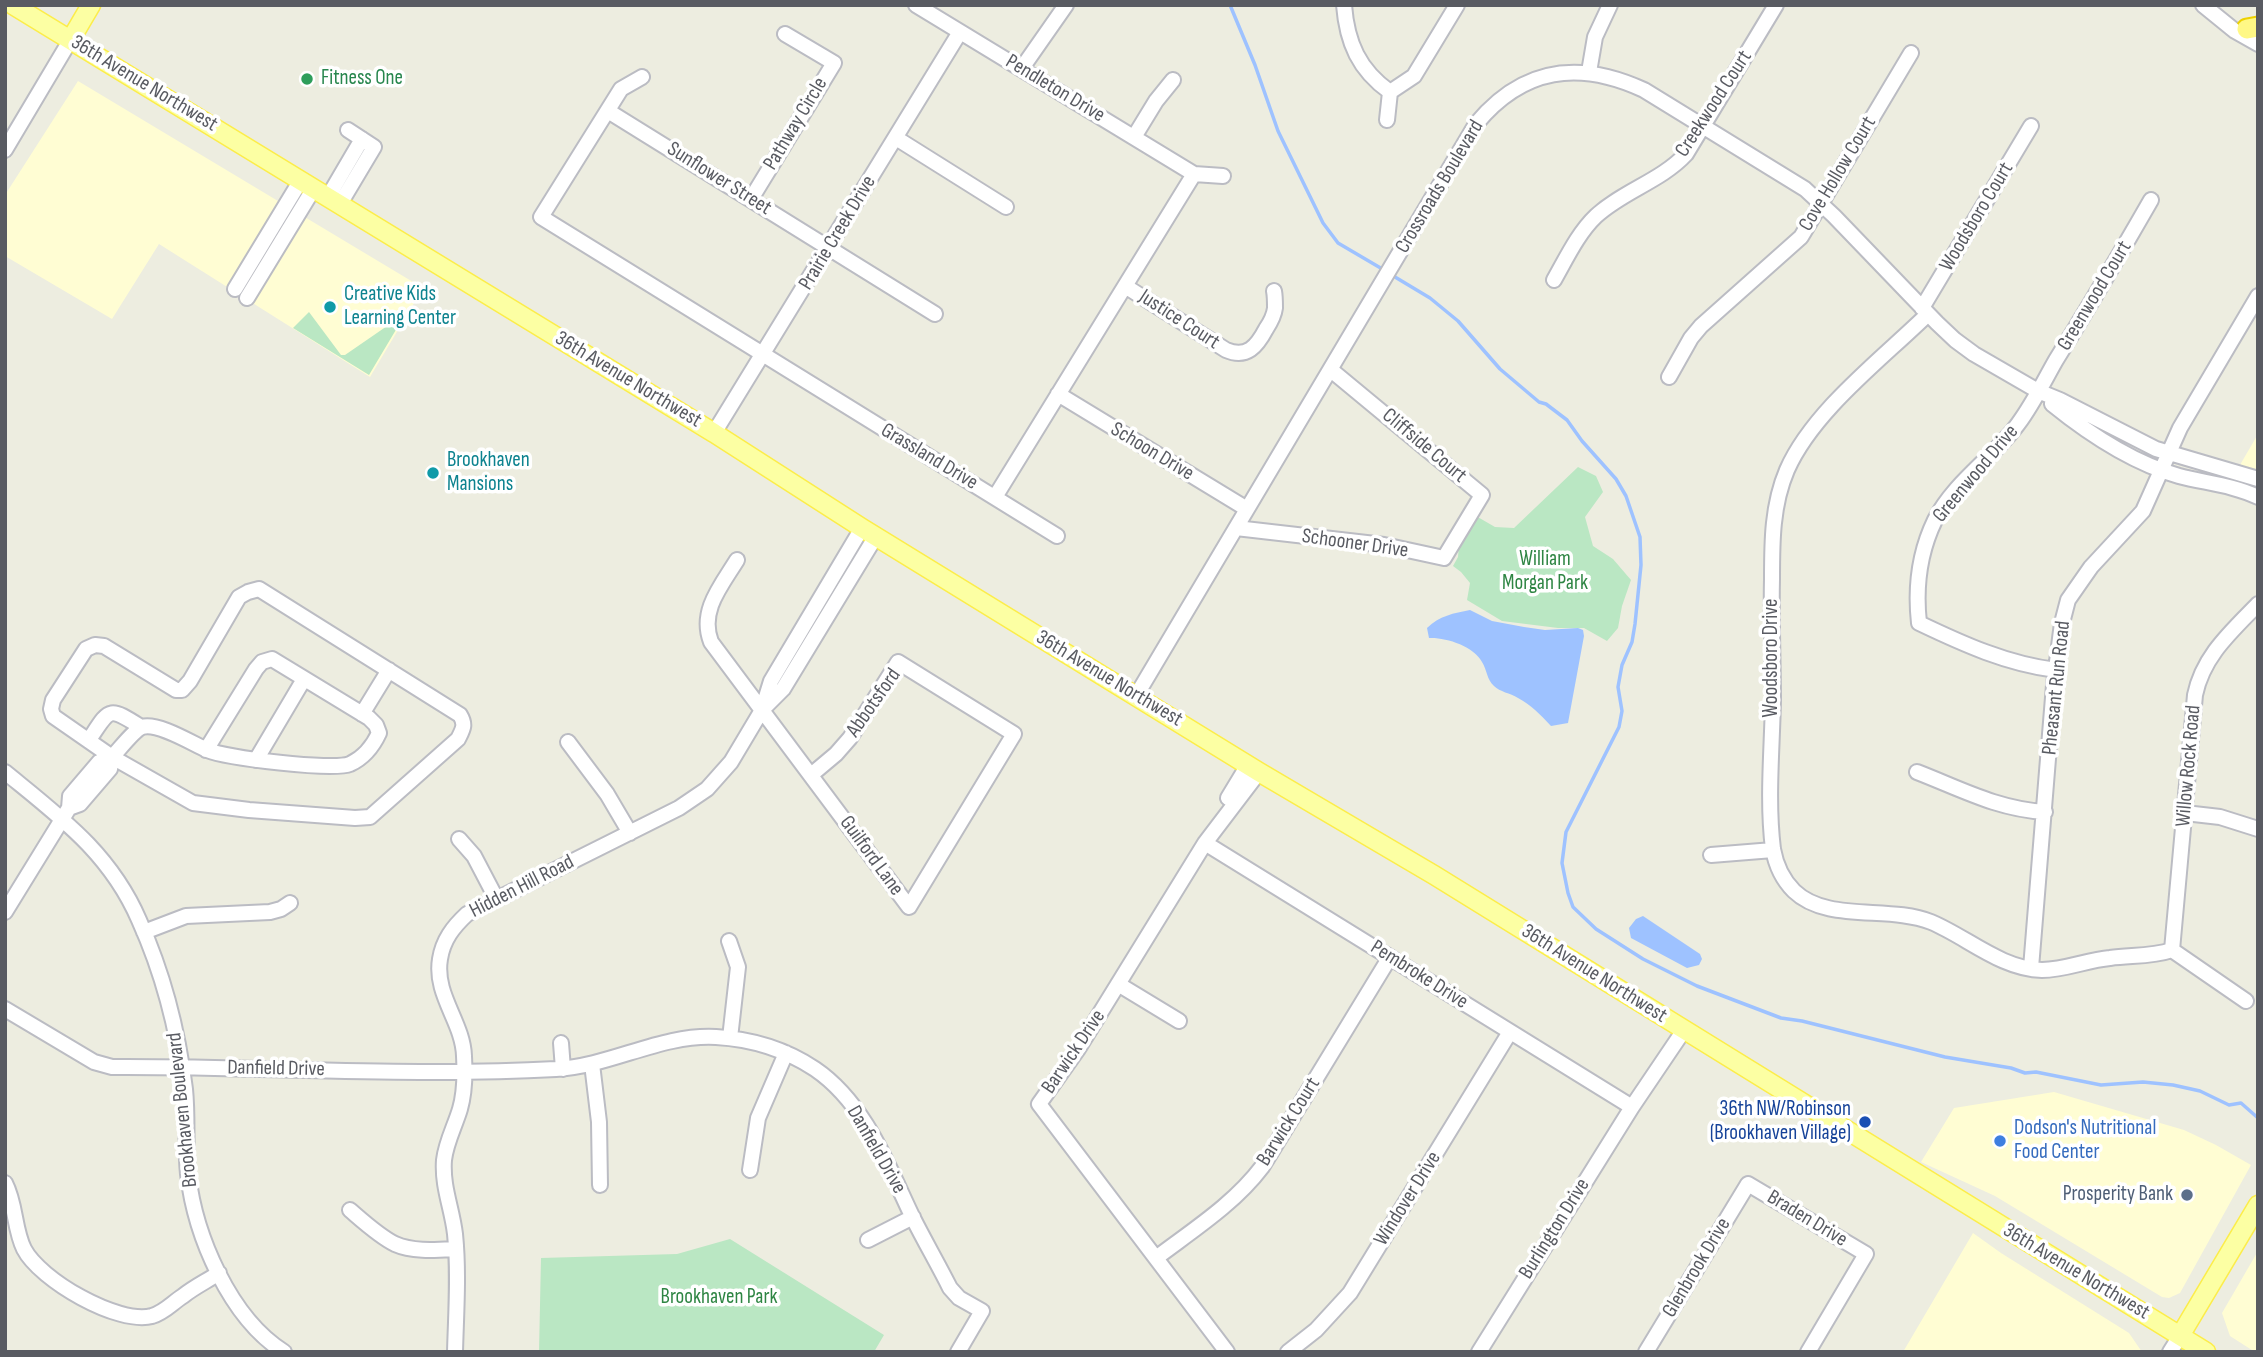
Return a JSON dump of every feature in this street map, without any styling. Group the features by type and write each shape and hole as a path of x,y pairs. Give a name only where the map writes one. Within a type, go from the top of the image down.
{"main road":[{"name":"36th Avenue Northwest","path":"13,5 714,433 869,532 1440,879 2206,1352"},
{"path":"71,39 91,5"},
{"path":"2180,1336 2258,1205"}],"street":[{"name":"Pendleton Drive","path":"916,5 1194,174"},
{"path":"1022,68 1066,5"},
{"path":"1344,5 1352,45 1361,64 1373,79 1390,92"},
{"path":"1390,92 1414,76 1457,5"},
{"path":"1588,72 1595,37 1610,5"},
{"name":"Creekwood Court","path":"1554,280 1594,217 1675,165 1692,147 1776,5"},
{"path":"2204,5 2255,34"},
{"name":"Prairie Creek Drive","path":"714,433 960,32"},
{"name":"Pathway Circle","path":"751,199 834,62 785,34"},
{"path":"5,150 71,39"},
{"name":"Cove Hollow Court","path":"1669,377 1696,332 1795,244 1911,53"},
{"name":"Crossroads Boulevard","path":"1136,695 1470,133 1494,104 1517,86 1542,76 1588,72 1619,79 1644,90 1788,178 1821,204 1925,311 1965,347 2038,391 2101,439 2140,461 2177,475 2238,489 2258,497"},
{"path":"608,111 621,89 642,77"},
{"path":"1134,137 1173,80"},
{"path":"1387,120 1390,92"},
{"name":"Sunflower Street","path":"608,111 935,314"},
{"name":"Grassland Drive","path":"608,111 541,217 995,497 1194,174"},
{"name":"Woodsboro Court","path":"1925,311 2031,126"},
{"path":"241,294 321,192 374,146 348,130"},
{"path":"896,138 1006,207"},
{"path":"1194,174 1223,176"},
{"name":"Greenwood Court","path":"2038,391 2151,200"},
{"name":"Justice Court","path":"1125,286 1226,350 1237,354 1249,351 1259,341 1275,309 1274,291"},
{"name":"Pheasant Run Road","path":"2031,968 2056,670 2068,600 2091,567 2143,511 2180,428 2258,296"},
{"name":"Woodsboro Drive","path":"1925,311 1817,422 1794,456 1780,489 1772,544 1772,813 1773,850 1782,879 1810,903 1828,908 1908,916 1928,921 1998,958 2031,968 2061,968 2109,958 2157,955 2172,950"},
{"name":"Cliffside Court","path":"1331,370 1482,495 1459,534"},
{"name":"Crossroads Boulevard","path":"2038,391 2156,449 2258,479"},
{"name":"Greenwood Drive","path":"2038,391 2028,410 2003,443 1937,516 1920,564 1917,604 1919,623 2001,659 2056,670"},
{"name":"Schoon Drive","path":"1058,394 1247,509"},
{"path":"995,497 1057,536"},
{"name":"Schooner Drive","path":"1236,528 1384,545 1444,558 1459,534"},
{"name":"Hidden Hill Road","path":"455,1352 456,1250 444,1183 444,1161 462,1103 465,1071 459,1031 441,989 440,959 445,941 467,914 679,808 707,789 731,762 762,710 783,689 869,532"},
{"name":"Guilford Lane","path":"737,560 710,606 707,616 711,642 909,907 1014,734"},
{"path":"258,590 460,715 464,722 458,739 370,817 355,818 193,803 112,757 89,740 53,716 51,709 53,701 86,649 95,645 104,646 176,690 182,690 190,681 239,597 258,590"},
{"name":"Willow Rock Road","path":"2172,950 2195,695 2199,677 2215,649 2258,604"},
{"path":"5,912 66,814 80,804 110,769 112,757 141,727 148,726 179,736 206,750 231,757 302,764 347,765 373,744 379,733 376,726 362,714 272,660 262,662 206,750"},
{"name":"Abbotsford","path":"811,775 850,738 898,662 1014,734"},
{"path":"362,714 389,670"},
{"path":"256,760 304,679"},
{"path":"89,740 103,717 113,712 141,727"},
{"path":"568,742 607,794 630,833"},
{"name":"Barwick Drive","path":"1227,1352 1039,1104 1078,1049 1254,768"},
{"name":"Brookhaven Boulevard","path":"5,772 66,814 114,874 127,896 144,932 172,1018 185,1090 187,1155 192,1196 202,1237 219,1273 249,1320 284,1352"},
{"path":"1917,772 1993,803 2029,811 2045,811"},
{"path":"2185,813 2220,817 2258,829"},
{"path":"459,839 474,856 496,898"},
{"name":"Pembroke Drive","path":"1205,843 1632,1107"},
{"path":"1711,855 1773,850"},
{"path":"144,932 186,916 270,912 290,903"},
{"path":"729,941 738,967 730,1038"},
{"path":"2172,950 2246,1000"},
{"name":"Barwick Court","path":"1156,1258 1249,1184 1390,957"},
{"path":"1118,984 1179,1021"},
{"name":"Danfield Drive","path":"5,1009 100,1064 112,1066 465,1071 563,1069 592,1064 686,1038 730,1038 759,1043 786,1053 826,1077 858,1112 950,1288 959,1298 982,1311 958,1352"},
{"name":"Burlington Drive","path":"1479,1352 1679,1027"},
{"name":"Windover Drive","path":"1288,1352 1316,1330 1350,1293 1510,1031"},
{"path":"561,1044 563,1069"},
{"path":"750,1170 758,1118 786,1053"},
{"path":"592,1064 599,1122 600,1185"},
{"path":"5,1183 15,1211 22,1245 32,1261 53,1279 104,1308 136,1318 154,1315 219,1273"},
{"name":"Braden Drive","path":"1748,1184 1866,1254 1808,1352"},
{"name":"Glenbrook Drive","path":"1646,1352 1748,1184"},
{"path":"350,1210 385,1238 401,1246 456,1250"},
{"path":"867,1240 913,1217"},
{"path":"2170,1352 2180,1336"}],"shaded area":[{"path":"78,81 423,288 370,377 159,244 112,319 5,256 5,195"},
{"path":"2258,434 2258,470 2240,465"},
{"path":"2054,1092 2184,1130 2251,1165 2180,1293 2169,1298 2162,1297 1995,1196 1921,1162 1954,1108"},
{"path":"1973,1233 2129,1333 2142,1352 1903,1352"},
{"path":"2258,1251 2258,1352 2255,1352 2230,1336 2222,1313"}],"green space":[{"path":"309,312 341,355 345,355 390,324 397,328 369,375 293,328"},
{"name":"William Morgan Park","path":"1578,467 1596,476 1603,492 1585,517 1593,546 1613,559 1631,580 1618,628 1607,641 1584,628 1558,628 1502,621 1467,600 1470,583 1453,566 1458,557 1459,545 1476,516 1495,527 1514,528"},
{"name":"Brookhaven Park","path":"730,1239 884,1335 874,1352 539,1352 541,1258 677,1254"}],"water":[{"path":"1470,610 1492,621 1524,627 1583,630 1568,723 1551,726 1527,704 1496,688 1473,651 1451,641 1429,638 1427,628 1437,621"},
{"path":"1643,916 1700,954 1702,959 1699,965 1687,968 1631,938 1629,928 1636,919"}],"waterway":[{"path":"1230,5 1278,131 1323,223 1338,243 1384,270"},
{"path":"1390,274 1430,298 1458,321 1500,369 1539,402 1546,404 1567,420 1616,479 1626,496 1640,537 1641,565 1635,624 1618,687 1622,711 1619,727 1566,832 1562,863 1573,907 1596,929 1643,959 1697,986 1781,1018 2025,1073 2036,1072 2101,1085 2143,1082 2173,1085 2200,1091 2229,1105 2241,1103 2258,1118"}],"place":[{"name":"Fitness One","path":"307,79"},
{"name":"Creative Kids Learning Center","path":"330,307"},
{"name":"Brookhaven Mansions","path":"433,473"},
{"name":"36th NW/Robinson (Brookhaven Village)","path":"1865,1122"},
{"name":"Dodson's Nutritional Food Center","path":"2000,1141"},
{"name":"Prosperity Bank","path":"2187,1195"}]}
